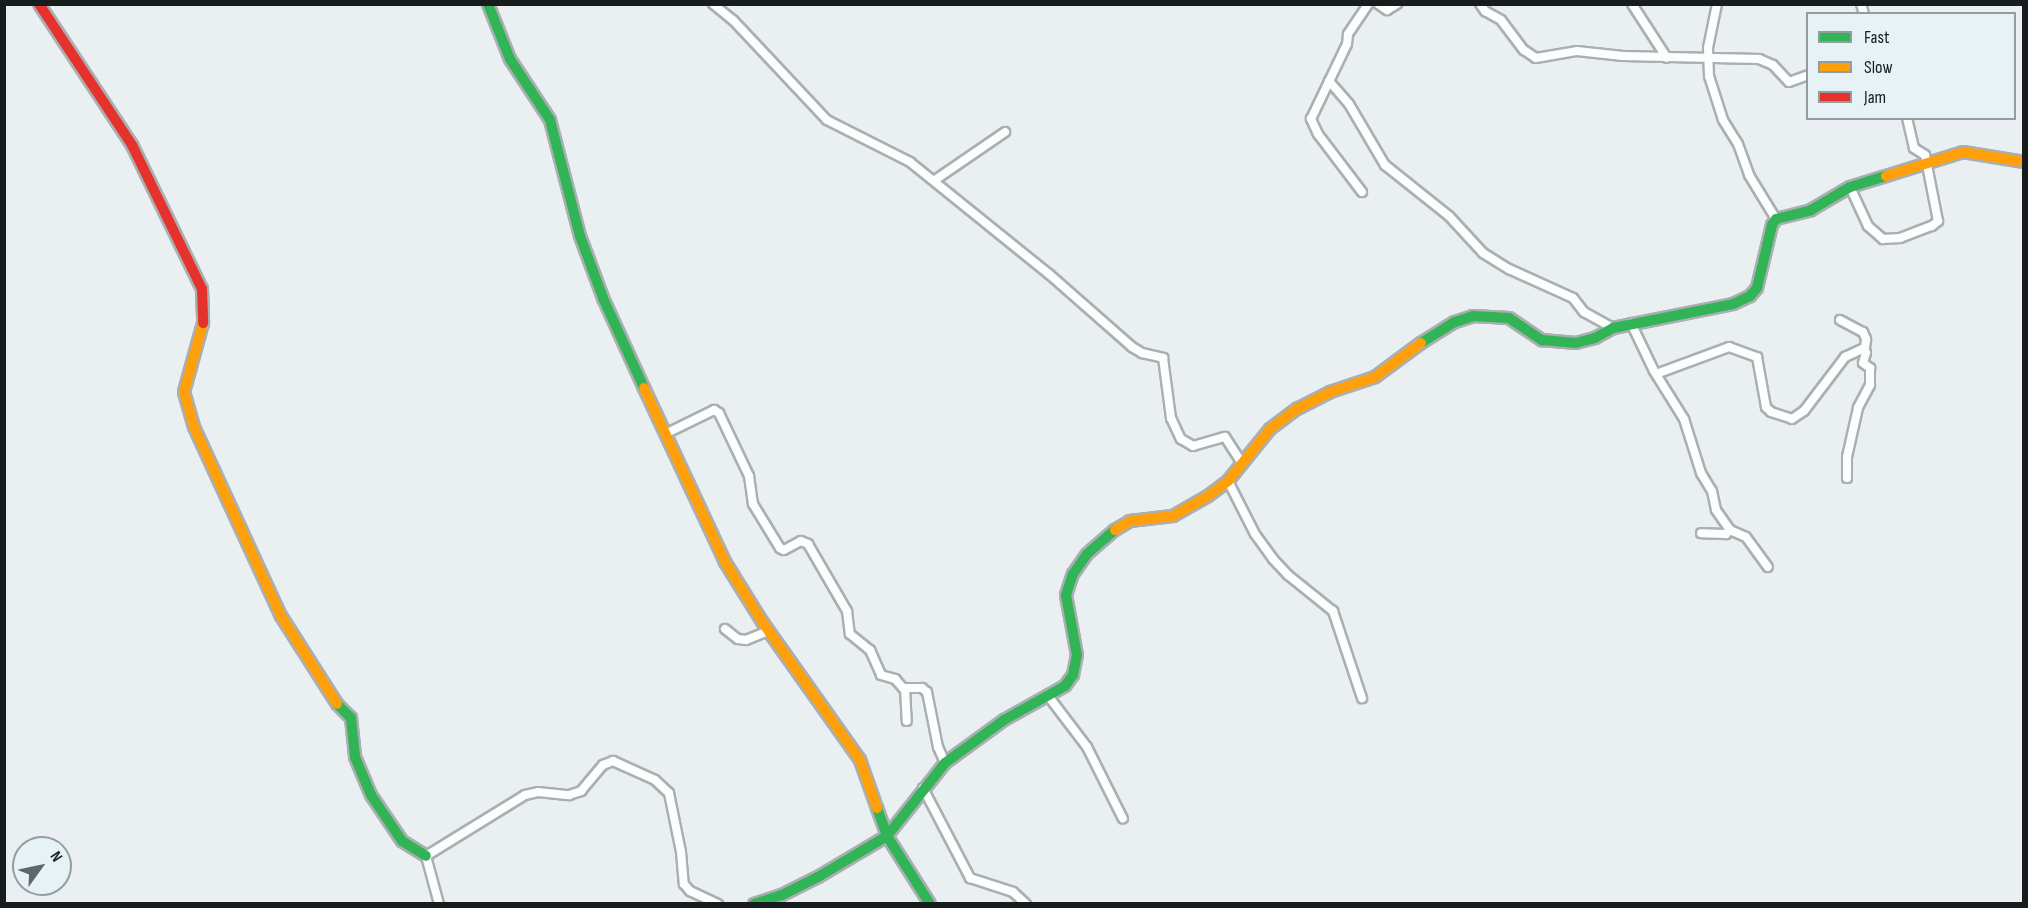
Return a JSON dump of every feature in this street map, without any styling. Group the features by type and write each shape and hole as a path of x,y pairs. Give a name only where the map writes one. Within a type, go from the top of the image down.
{"street":[{"path":"39,4 132,145 202,289 205,317 185,381 184,392 194,427 289,632 334,701 351,718 355,757 370,795 402,841 426,856 439,903"},
{"path":"488,4 510,59 550,120 572,209 586,254 612,321 725,562 768,631 860,760 887,836 930,903"},
{"path":"713,4 733,20 826,119 895,153 934,180 1132,347 1142,353 1164,358 1171,418 1181,439 1193,446 1225,437 1242,463"},
{"path":"1362,192 1311,124 1312,113 1347,44 1348,34 1368,4"},
{"path":"1378,4 1387,10 1397,4"},
{"path":"1480,4 1485,11 1501,20 1524,50 1536,58 1577,51 1667,58 1763,59 1773,65 1790,83 1806,76"},
{"path":"1632,4 1667,58"},
{"path":"1717,4 1707,59 1708,76 1723,120 1738,144 1749,176 1776,219"},
{"path":"1329,81 1348,104 1385,165 1449,216 1483,253 1509,269 1573,298 1584,312 1613,328"},
{"path":"1850,187 1874,232 1883,239 1900,238 1932,226 1938,221 1925,155 1914,148 1907,120"},
{"path":"934,180 1005,132"},
{"path":"754,903 782,895 887,836 900,823 923,788 945,763 1004,720 1049,697 1065,686 1073,675 1077,652 1065,598 1074,574 1087,554 1120,526 1141,518 1173,516 1228,481 1266,434 1285,416 1330,392 1375,376 1411,350 1465,318 1491,315 1509,318 1548,342 1588,341 1613,328 1631,323 1723,307 1750,296 1759,284 1772,225 1776,219 1811,210 1850,187 1969,151 2024,162"},
{"path":"1840,320 1863,332 1866,339 1863,363 1870,368 1870,385 1858,408 1846,458 1847,478"},
{"path":"1631,323 1656,374 1684,419 1716,510 1730,530 1746,537 1768,567"},
{"path":"1656,374 1729,347 1757,357 1767,409 1792,419 1804,411 1845,357 1865,349"},
{"path":"665,434 713,411 718,411 749,476 753,504 780,548 784,550 801,541 808,544 847,611 850,635 870,650 881,675 896,679 905,688 907,721"},
{"path":"1228,481 1263,547 1288,576 1333,611 1362,698"},
{"path":"1701,533 1726,534 1730,530"},
{"path":"725,629 738,639 746,640 768,631"},
{"path":"905,688 922,688 927,692 938,747 945,763"},
{"path":"1049,697 1087,747 1123,819"},
{"path":"426,856 525,795 538,792 569,795 579,792 589,785 603,765 616,761 655,780 669,793 681,852 684,884 690,891 718,903"},
{"path":"923,788 970,878 1013,892 1026,903"}],"traffic: fast":[{"path":"488,4 510,59 550,120 580,236 603,298 644,388"},
{"path":"1421,343 1455,322 1473,316 1509,318 1542,340 1576,343 1595,338 1613,328 1733,304 1750,296 1757,288 1772,225 1776,219 1811,210 1850,187 1886,176"},
{"path":"754,904 782,895 818,877 887,836 945,763 1004,720 1065,686 1073,675 1077,655 1066,595 1073,574 1087,554 1115,530"},
{"path":"337,704 351,718 355,757 371,795 402,841 426,856"},
{"path":"877,808 887,836 930,904"}],"traffic: slow":[{"path":"1886,176 1963,152 2024,162"},
{"path":"203,323 184,392 194,427 281,616 337,704"},
{"path":"1115,530 1130,521 1173,516 1208,496 1228,481 1270,429 1297,409 1330,392 1375,377 1421,343"},
{"path":"644,388 725,562 763,623 860,760 877,808"}],"traffic: jam":[{"path":"39,4 132,145 202,289 203,323"}]}
